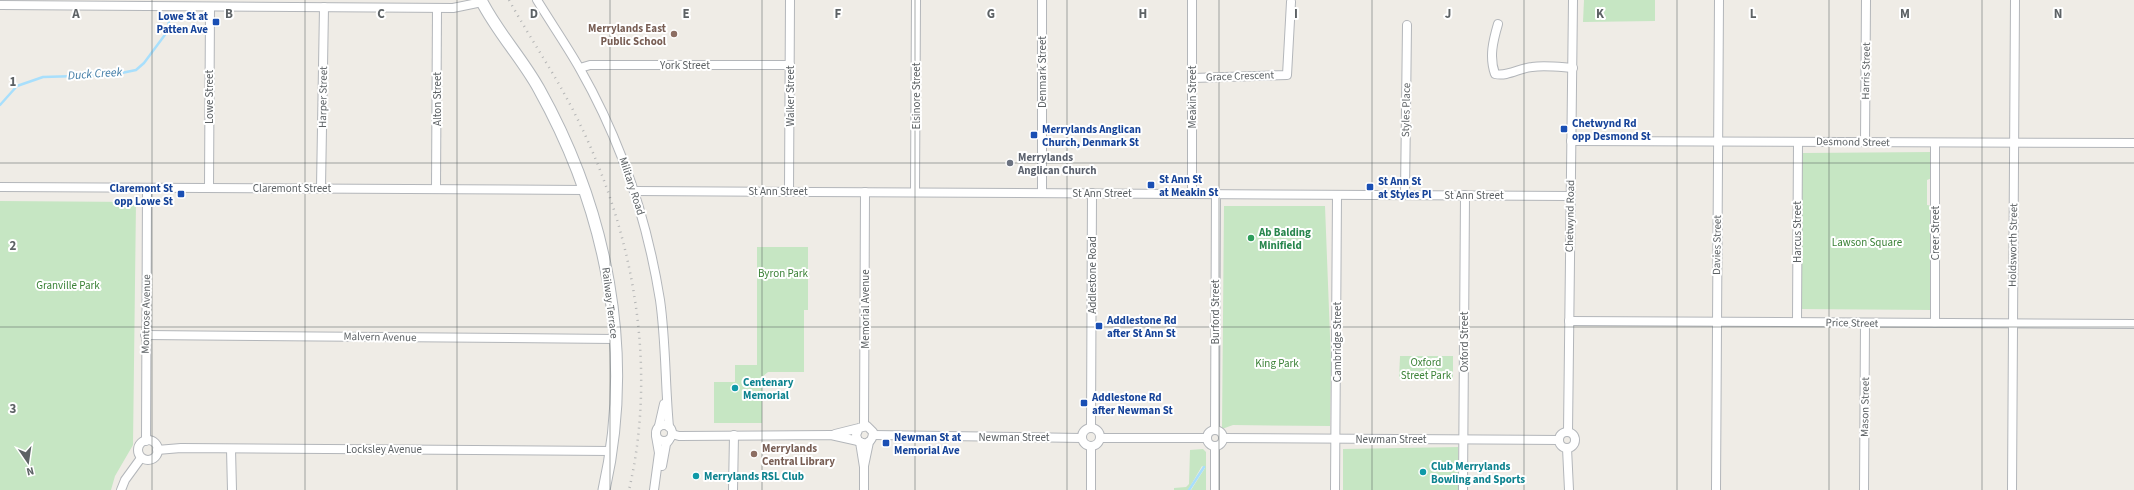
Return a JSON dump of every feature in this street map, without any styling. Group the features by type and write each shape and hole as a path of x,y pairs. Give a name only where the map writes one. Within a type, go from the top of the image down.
{"main road":[{"name":"Railway Terrace","path":"482,1 504,40 538,88 584,190 600,239 610,291 615,339 616,388 611,451 604,490"}],"street":[{"name":"Military Road","path":"537,0 580,68 608,122 635,191 652,254 660,301 665,350 665,392 670,433 666,444 662,468 656,480"},
{"name":"Walker Street","path":"789,191 790,0"},
{"name":"Elsinore Street","path":"915,192 916,0"},
{"name":"Denmark Street","path":"1042,0 1042,193"},
{"name":"Meakin Street","path":"1192,0 1192,194"},
{"name":"Chetwynd Road","path":"1568,432 1573,0"},
{"name":"Davies Street","path":"1716,490 1719,0"},
{"name":"Harris Street","path":"1865,142 1866,0"},
{"name":"Holdsworth Street","path":"2012,490 2012,323 2015,144 2014,0"},
{"path":"0,5 437,8 468,6 482,1"},
{"name":"Grace Crescent","path":"1193,78 1287,75 1291,2"},
{"name":"Lowe Street","path":"209,187 210,7"},
{"name":"Harper Street","path":"321,188 324,7"},
{"name":"Alton Street","path":"436,190 437,8"},
{"path":"1498,24 1492,49 1492,65 1495,74 1502,76 1521,68 1533,66 1573,68"},
{"name":"Styles Place","path":"1405,195 1407,25"},
{"name":"York Street","path":"580,68 590,65 790,65"},
{"name":"Desmond Street","path":"1571,141 2015,144 2134,143"},
{"name":"Harcus Street","path":"1797,322 1798,142"},
{"name":"Creer Street","path":"1935,143 1935,323"},
{"name":"Claremont Street","path":"0,187 584,190"},
{"name":"Montrose Avenue","path":"146,441 145,335 147,188"},
{"name":"St Ann Street","path":"635,191 1570,196"},
{"name":"Memorial Avenue","path":"865,440 856,435 862,427 866,192"},
{"name":"Addlestone Road","path":"1091,428 1092,193"},
{"name":"Burford Street","path":"1215,430 1216,194"},
{"name":"Cambridge Street","path":"1335,490 1338,362 1338,195"},
{"name":"Oxford Street","path":"1463,490 1465,195"},
{"name":"Price Street","path":"1569,321 1717,323 2134,324"},
{"name":"Mason Street","path":"1864,490 1866,323"},
{"name":"Malvern Avenue","path":"145,335 615,339"},
{"name":"Military Road","path":"659,426 665,392"},
{"path":"664,425 670,433 662,441 656,436 656,431 659,426 664,425"},
{"path":"862,427 872,430 865,440 864,490"},
{"name":"Newman Street","path":"831,435 862,427"},
{"path":"1091,428 1099,432 1100,438 1096,445 1091,446 1086,444 1082,438 1086,430 1091,428"},
{"path":"1215,430 1222,434 1223,438 1221,443 1215,446 1210,444 1208,438 1209,434 1215,430"},
{"path":"1568,432 1572,434 1574,439 1573,444 1567,448 1560,444 1558,440 1561,434 1568,432"},
{"name":"Newman Street","path":"670,433 734,435 831,435 865,440 1082,438"},
{"path":"733,490 734,435"},
{"name":"Military Road","path":"654,490 659,453 656,436"},
{"path":"1100,438 1208,438"},
{"name":"Newman Street","path":"1223,438 1558,440"},
{"path":"146,441 155,444 157,450 156,456 150,460 141,458 138,452 139,446 146,441"},
{"path":"1091,446 1091,490"},
{"path":"1214,490 1215,446"},
{"path":"1567,448 1569,490"},
{"path":"231,449 232,490"},
{"name":"Locksley Avenue","path":"157,450 611,451"},
{"path":"121,490 125,480 141,458"}],"green space":[{"path":"1584,0 1655,0 1655,21 1583,22"},
{"name":"Lawson Square","path":"1932,152 1932,178 1927,180 1927,205 1932,206 1933,310 1800,309 1802,153"},
{"name":"Granville Park","path":"0,201 136,202 133,445 115,476 111,490 0,490"},
{"name":"King Park","path":"1224,206 1325,206 1331,362 1330,426 1233,425 1222,429"},
{"name":"Byron Park","path":"757,247 808,247 808,310 804,310 804,372 768,372 762,377 762,423 714,423 714,382 735,382 735,365 757,365"},
{"name":"Oxford Street Park","path":"1400,356 1453,356 1453,380 1399,379"},
{"path":"1458,447 1459,490 1343,490 1343,449"},
{"path":"1203,449 1206,452 1206,490 1191,490 1205,468 1202,466 1188,490 1174,490 1174,488 1186,487 1189,484 1190,450"}],"waterway":[{"name":"Duck Creek","path":"0,105 17,86 43,77 112,75 136,70 144,63 167,32 170,16"},
{"path":"1189,490 1204,467"}],"railway":[{"path":"509,0 561,88 597,161 613,206 626,252 635,300 640,347 641,395 637,443 629,490"}],"place":[{"name":"Lowe St at Patten Ave","path":"216,22"},
{"name":"Merrylands East Public School","path":"674,34"},
{"name":"Chetwynd Rd opp Desmond St","path":"1564,129"},
{"name":"Merrylands Anglican Church, Denmark St","path":"1034,135"},
{"name":"Merrylands Anglican Church","path":"1010,163"},
{"name":"St Ann St at Meakin St","path":"1151,185"},
{"name":"St Ann St at Styles Pl","path":"1370,187"},
{"name":"Claremont St opp Lowe St","path":"181,194"},
{"name":"Ab Balding Minifield","path":"1251,238"},
{"name":"Addlestone Rd after St Ann St","path":"1099,326"},
{"name":"Centenary Memorial","path":"735,388"},
{"name":"Addlestone Rd after Newman St","path":"1084,403"},
{"name":"Newman St at Memorial Ave","path":"886,443"},
{"name":"Merrylands Central Library","path":"754,454"},
{"name":"Club Merrylands Bowling and Sports","path":"1423,472"},
{"name":"Merrylands RSL Club","path":"696,476"}]}
